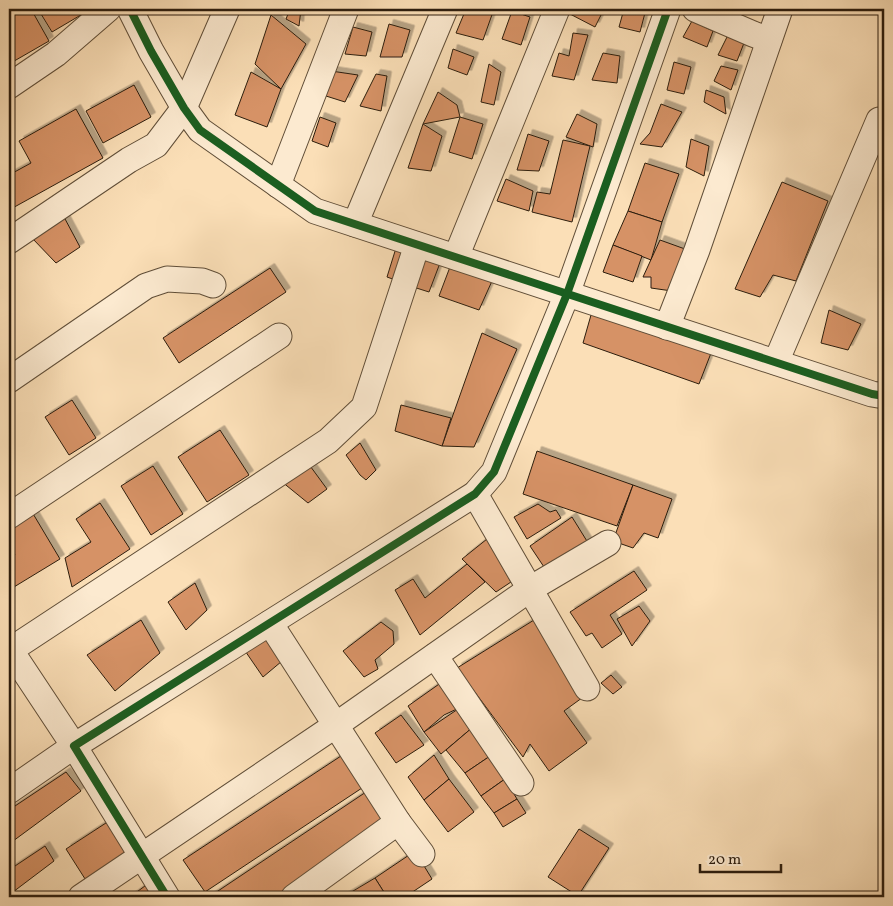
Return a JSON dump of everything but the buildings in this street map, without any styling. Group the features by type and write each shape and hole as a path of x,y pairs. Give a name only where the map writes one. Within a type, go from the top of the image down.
{"street":[{"path":"9,86 56,54 108,9"},
{"path":"130,9 151,51 184,108 200,130 315,211 872,394 884,396"},
{"path":"9,241 128,160 156,145 184,108 227,9"},
{"path":"278,185 346,9"},
{"path":"355,224 445,9"},
{"path":"456,257 556,9"},
{"path":"9,791 74,746 475,494 494,472 567,294 668,9"},
{"path":"695,9 769,40"},
{"path":"667,327 697,250 780,9"},
{"path":"776,362 879,120"},
{"path":"167,897 74,746 9,650 328,441 364,407 417,244"},
{"path":"9,380 146,286 167,279 202,282 213,285"},
{"path":"9,516 279,336"},
{"path":"475,494 587,688"},
{"path":"81,897 336,725 530,589 608,542"},
{"path":"270,623 398,822 422,854"},
{"path":"434,656 521,783"},
{"path":"294,897 398,822"}],"cycle path":[{"path":"130,9 151,51 184,108 200,130 315,211 872,394 884,396"},
{"path":"167,897 74,746 475,494 494,472 567,294 668,9"}]}
